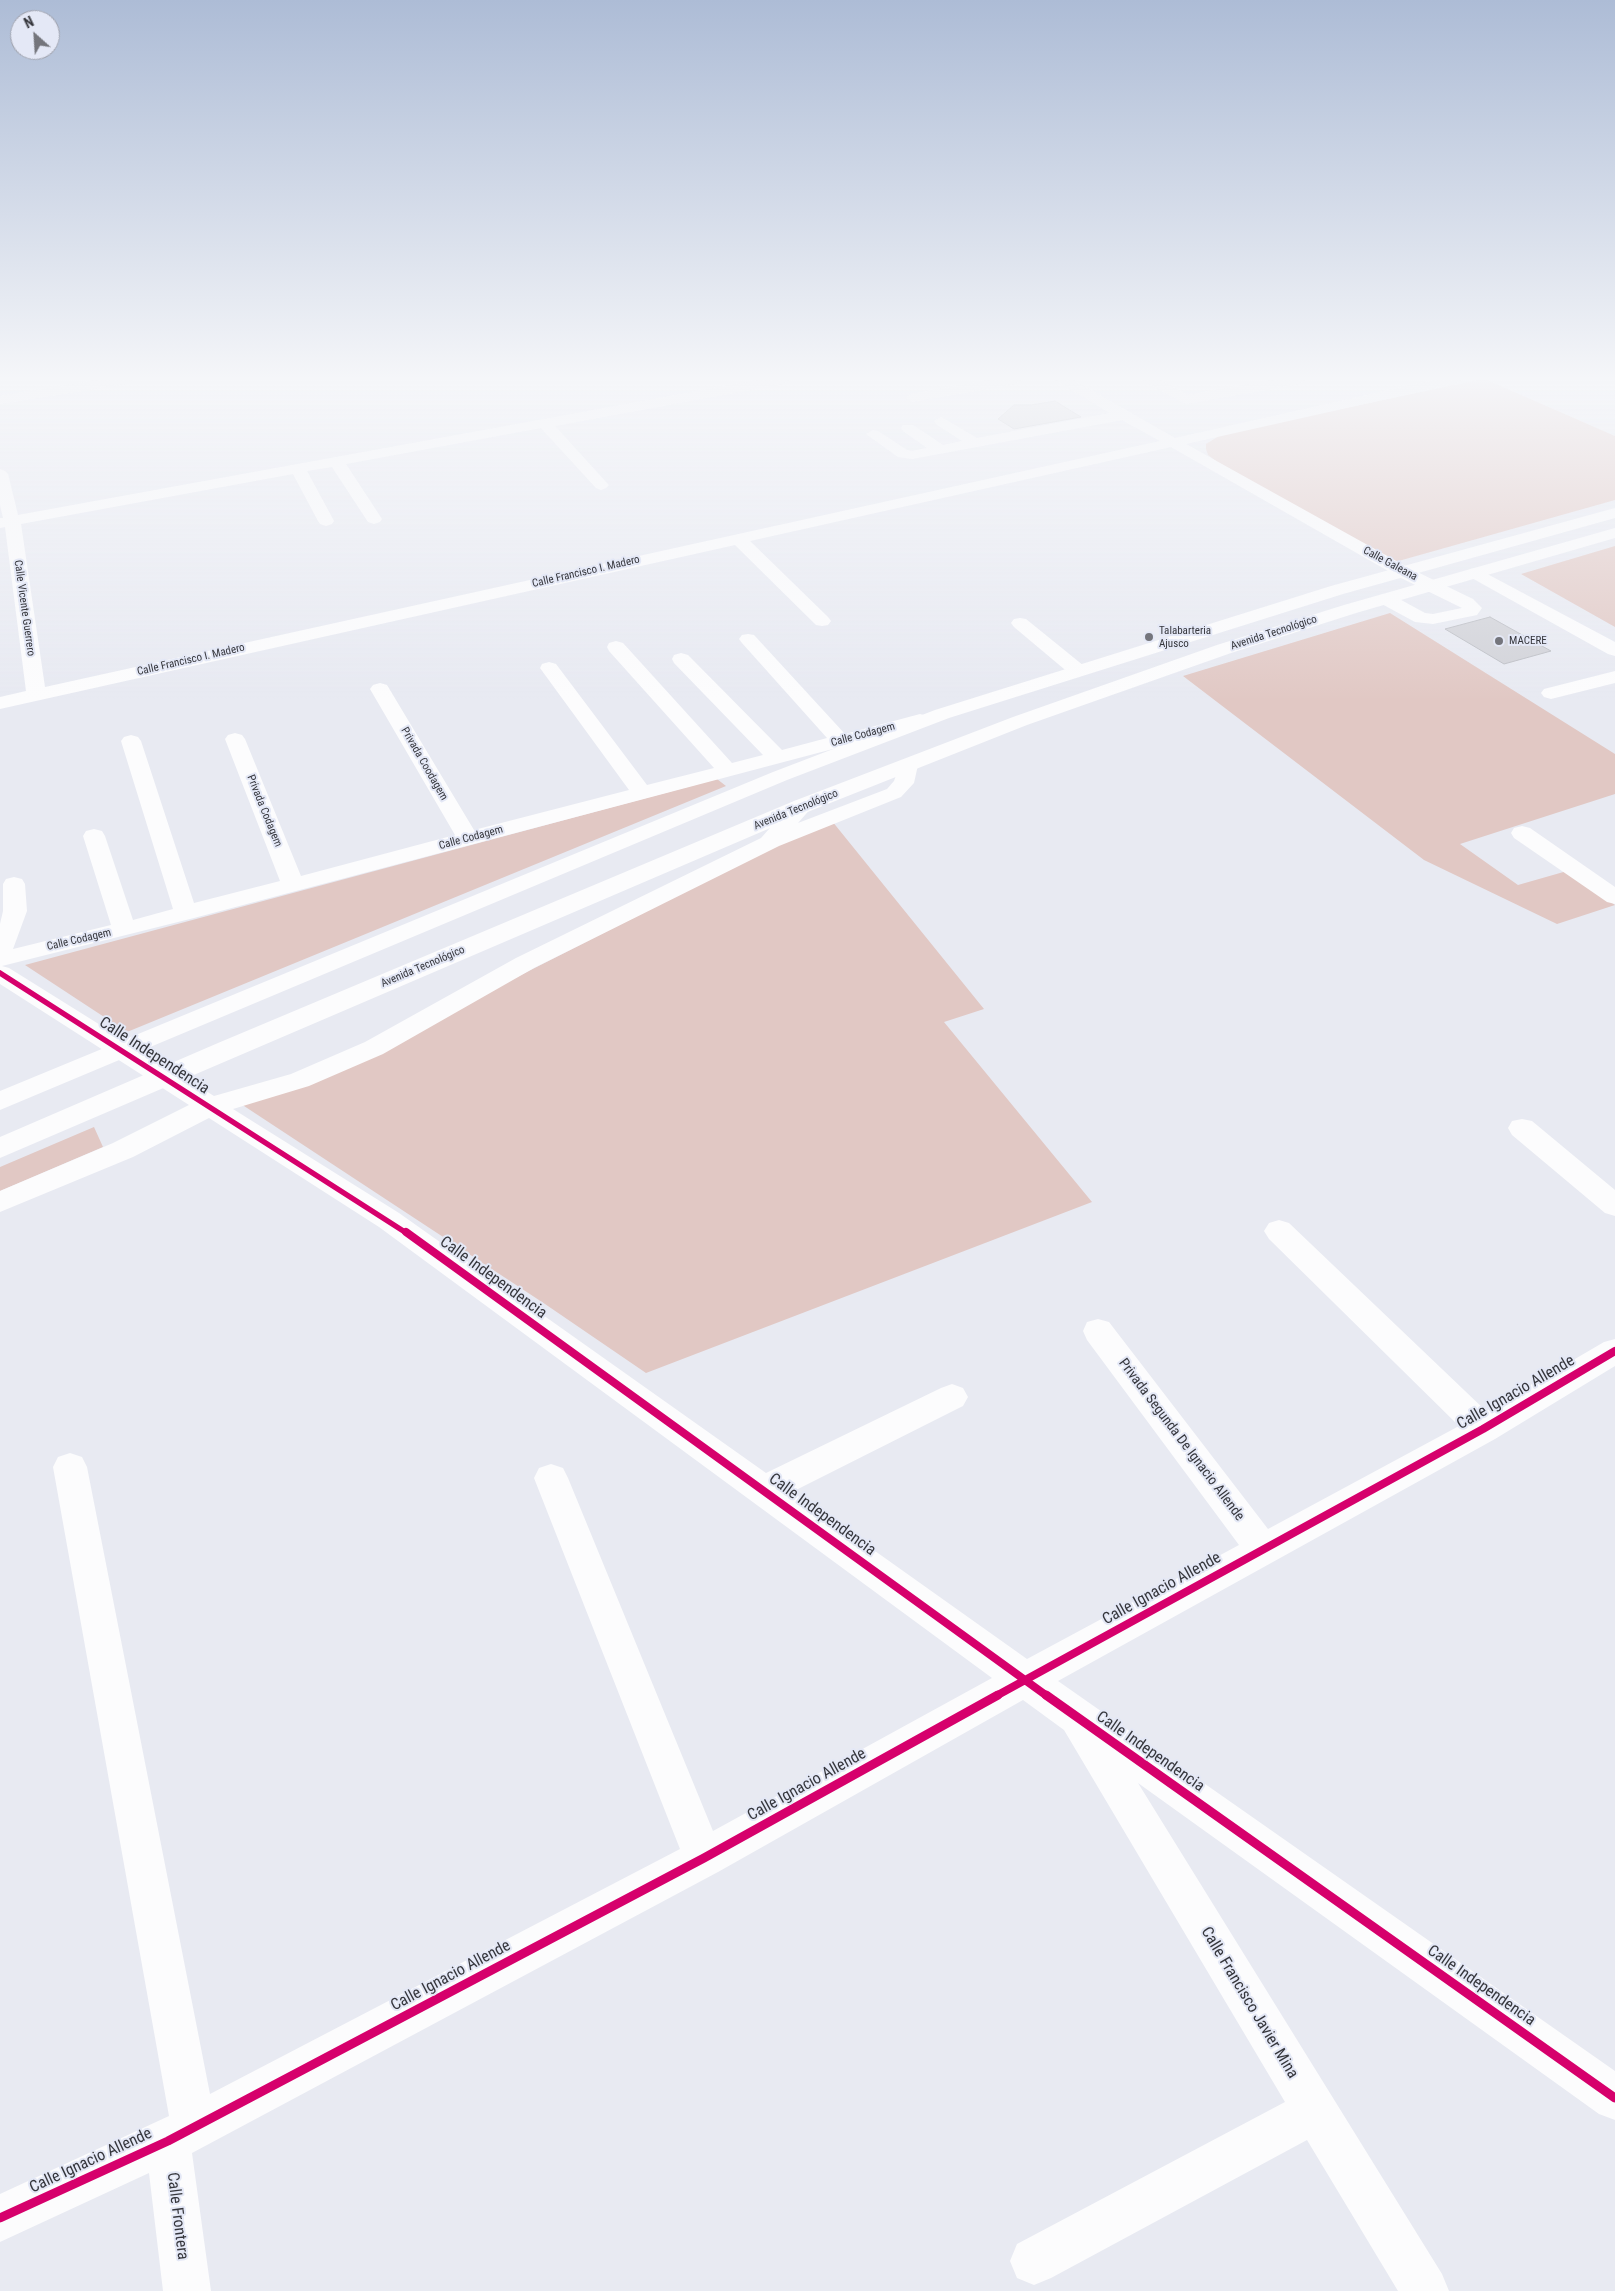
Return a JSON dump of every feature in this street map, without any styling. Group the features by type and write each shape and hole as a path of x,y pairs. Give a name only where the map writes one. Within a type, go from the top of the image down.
{"street":[{"name":"Calle Vicente Guerrero","path":"2,487 36,695"},
{"path":"6,522 195,487"},
{"path":"307,487 326,521"},
{"path":"353,487 374,519"},
{"name":"Calle Francisco I. Madero","path":"0,703 971,487"},
{"name":"Calle Galeana","path":"1251,487 1403,572 1467,603 1473,608 1471,611 1433,620 1421,618 1386,599"},
{"name":"Avenida Tecnológico","path":"0,1100 163,1034 780,776 942,714 1077,670 1337,590 1615,513"},
{"name":"Avenida Tecnológico","path":"0,1148 114,1100 227,1049 802,806 1131,680 1386,599 1615,533"},
{"path":"737,538 822,621"},
{"path":"1476,573 1615,650"},
{"path":"1020,623 1077,670"},
{"path":"748,639 841,740"},
{"path":"616,648 726,770"},
{"path":"681,659 777,757"},
{"path":"549,668 641,792"},
{"path":"1551,693 1615,676"},
{"name":"Privada Coodagem","path":"380,688 468,839"},
{"name":"Calle Codagem","path":"1,963 293,884 942,714"},
{"name":"Privada Codagem","path":"235,738 293,884"},
{"path":"131,741 186,913"},
{"path":"0,1202 123,1150 208,1107 300,1080 374,1048 525,963 769,843 887,798 900,789 904,783 908,765"},
{"path":"769,843 802,806"},
{"path":"1522,833 1615,897"},
{"path":"94,836 124,929"},
{"path":"1,963 1,947 13,921 15,911 14,884"},
{"name":"Calle Independencia","path":"1,963 208,1107 388,1220 1026,1678 1074,1715 1615,2098"},
{"path":"1522,1128 1615,1206"},
{"path":"1280,1231 1483,1429"},
{"name":"Privada Segunda De Ignacio Allende","path":"1098,1331 1263,1549"},
{"name":"Calle Ignacio Allende","path":"0,2218 181,2134 704,1858 1026,1678 1612,1358"},
{"path":"764,1490 952,1398"},
{"name":"Calle Frontera","path":"70,1468 181,2134 187,2291"},
{"path":"551,1478 704,1858"},
{"name":"Calle Francisco Javier Mina","path":"1074,1715 1425,2291"},
{"path":"1034,2260 1315,2111"}],"shaded area":[{"path":"1261,487 1615,487 1615,500 1395,562"},
{"path":"1615,546 1615,627 1521,574"},
{"path":"1390,613 1615,754 1615,794 1460,844 1518,885 1567,871 1615,905 1557,924 1424,860 1183,676"},
{"path":"717,779 726,786 127,1032 25,965"},
{"path":"832,821 984,1009 944,1022 1092,1202 646,1373 545,1304 241,1104 513,979 773,847"},
{"path":"94,1127 103,1147 0,1191 0,1167"}],"building":[{"name":"MACERE","path":"1490,617 1551,651 1504,664 1445,629"}],"cycle path":[{"path":"0,973 389,1220 1074,1715 1615,2098"},
{"path":"0,2218 168,2141 704,1858 1483,1429 1615,1351"}],"place":[{"name":"Talabarteria Ajusco","path":"1149,637"},
{"name":"MACERE","path":"1499,641"}]}
